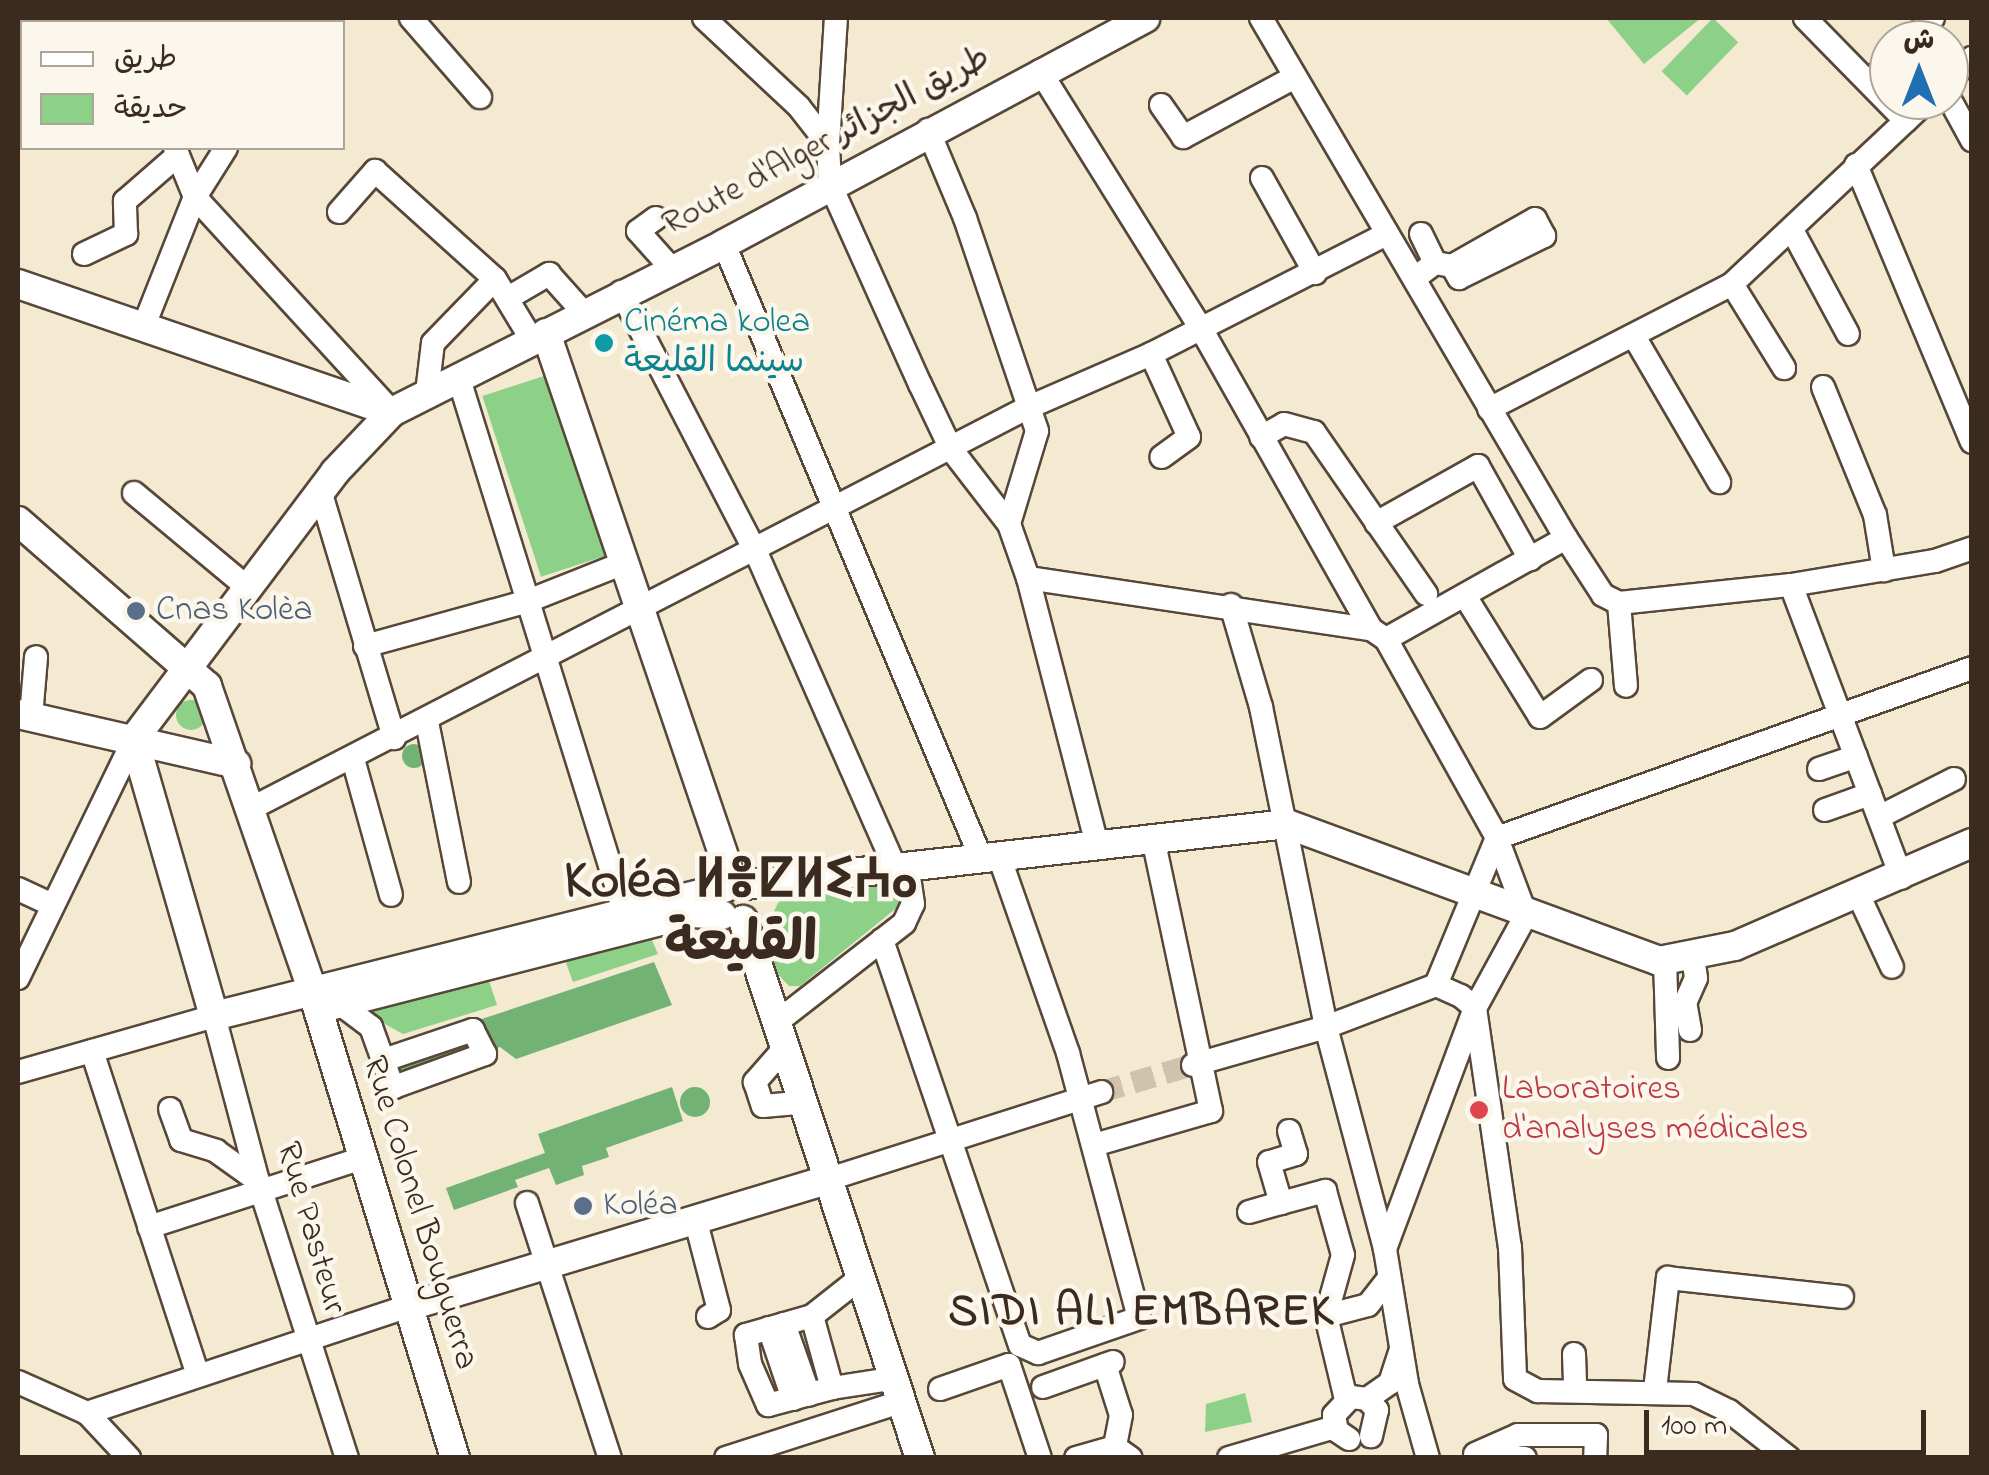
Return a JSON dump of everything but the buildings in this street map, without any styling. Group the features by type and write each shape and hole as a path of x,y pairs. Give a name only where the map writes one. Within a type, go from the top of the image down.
{"main road":[{"name":"Route d'Alger طريق الجزائر","path":"134,739 192,668 247,588 361,440 392,412 622,292 724,244 928,130 1145,18"},
{"path":"18,284 145,323 392,412"},
{"path":"539,337 640,609 920,1458"},
{"name":"Rue Colonel Bouguerra","path":"18,521 192,668 208,686 323,1001 406,1307 455,1458"},
{"path":"24,716 236,764"},
{"path":"134,739 214,1016 323,1001 627,921 698,912 733,898 901,864 1287,824 1468,895 1679,958 1860,896 1972,842"},
{"path":"406,1307 826,1180"}],"street":[{"path":"411,18 480,96"},
{"path":"704,18 800,107 828,144"},
{"path":"836,18 828,144 830,184 951,448 1010,524 1028,578 1097,846"},
{"path":"1261,18 1489,409 1603,595 1619,603 1791,584 1884,570 1972,548"},
{"path":"1805,18 1869,81"},
{"path":"1040,70 1198,325 1497,838 1526,914 1474,1008 1385,1248"},
{"path":"1161,105 1182,138 1295,76"},
{"path":"1489,409 1634,338 1732,284 1906,121"},
{"path":"928,130 965,218 1037,431 1010,524"},
{"path":"145,323 196,197 225,150"},
{"path":"125,201 176,151 196,197 392,412"},
{"path":"1856,165 1972,442"},
{"path":"338,212 375,171 506,296 539,337"},
{"path":"84,254 126,234 125,201 116,178"},
{"path":"1262,178 1315,273"},
{"path":"656,218 638,231 672,268"},
{"path":"1792,230 1848,334"},
{"path":"252,808 548,661 640,609 1027,408 1151,354 1198,325 1315,273 1387,234"},
{"path":"1414,278 1444,265 1421,234"},
{"path":"724,244 1091,1096 1094,1145 1140,1314 1038,1352 1020,1345 954,1142 882,940"},
{"path":"427,392 433,343 506,296 549,274 583,312"},
{"path":"1732,284 1784,368"},
{"path":"622,292 755,550 901,864 913,904 904,923 780,1036"},
{"path":"1634,338 1719,482"},
{"path":"1151,354 1189,437 1161,457"},
{"path":"458,380 627,921"},
{"path":"1823,387 1875,514 1884,570"},
{"path":"1261,437 1284,424 1304,424 1426,594"},
{"path":"1376,523 1478,466 1530,558"},
{"path":"134,493 247,588"},
{"path":"320,494 394,738"},
{"path":"1028,578 1232,605 1379,634 1465,596 1566,538"},
{"path":"365,646 528,601 624,563"},
{"path":"1791,584 1902,878"},
{"path":"1465,596 1540,717 1590,680"},
{"path":"1619,603 1626,686"},
{"path":"1232,605 1287,824 1326,1027 1385,1248 1399,1340 1428,1458"},
{"path":"24,716 36,656"},
{"path":"1196,1064 1326,1027 1436,984 1468,895 1497,838 1972,668"},
{"path":"428,722 459,882"},
{"path":"18,978 134,739"},
{"path":"1819,769 1856,756"},
{"path":"353,759 391,895"},
{"path":"1881,824 1954,779"},
{"path":"1825,810 1870,794"},
{"path":"1094,1145 1211,1111 1196,1064 1198,1027 1154,837"},
{"path":"18,889 54,905"},
{"path":"1860,896 1892,967"},
{"path":"1679,958 1696,978 1685,1004 1690,1030"},
{"path":"1668,1058 1679,958"},
{"path":"1436,984 1474,1008 1510,1247 1515,1379 1538,1391 1655,1390 1712,1402 1789,1458"},
{"path":"323,1001 372,1027 384,1060"},
{"path":"18,1072 214,1016"},
{"name":"Rue Pasteur","path":"214,1016 259,1186 347,1458"},
{"path":"92,1051 198,1375"},
{"path":"826,1180 1091,1096"},
{"path":"170,1109 181,1140 216,1150 259,1186"},
{"path":"1281,1203 1270,1162 1296,1154 1289,1131"},
{"path":"149,1226 259,1186 363,1158"},
{"path":"1249,1212 1326,1191 1343,1255 1326,1316 1358,1420"},
{"path":"528,1203 610,1458"},
{"path":"696,1222 719,1310 708,1317"},
{"path":"1326,1316 1368,1305 1389,1278"},
{"path":"1655,1390 1668,1278 1842,1297"},
{"path":"791,1322 859,1279"},
{"path":"87,1413 406,1307"},
{"path":"791,1322 814,1393"},
{"path":"791,1322 814,1393"},
{"path":"1358,1420 1394,1377 1399,1340"},
{"path":"1574,1354 1575,1391"},
{"path":"940,1389 1008,1364 1040,1458"},
{"path":"1043,1386 1109,1364 1123,1452 1076,1458"},
{"path":"18,1382 87,1413 129,1458"},
{"path":"814,1393 896,1390"},
{"path":"726,1458 783,1449 896,1390"},
{"path":"1229,1458 1358,1420 1415,1410"},
{"path":"1474,1456 1518,1434 1596,1434 1595,1458"},
{"path":"1474,1456 1526,1458"}],"green space":[{"path":"1606,18 1701,18 1644,64"},
{"path":"1713,18 1738,42 1687,96 1662,71"},
{"path":"547,375 606,556 541,577 482,396"},
{"path":"191,700 202,704 206,715 202,726 191,730 180,726 176,715 180,704"},
{"path":"414,744 426,756 414,768 402,756"},
{"path":"888,882 899,884 899,906 800,986 789,986 775,971 767,926 786,895"},
{"path":"649,933 658,954 573,982 564,957"},
{"path":"654,962 672,1005 516,1059 500,1047 402,1082 385,1051"},
{"path":"486,972 497,1005 403,1034 356,1008"},
{"path":"672,1087 683,1121 606,1148 609,1157 582,1166 584,1175 556,1185 549,1168 515,1180 518,1187 454,1210 446,1188 545,1153 538,1134"},
{"path":"695,1087 706,1091 710,1102 706,1113 695,1117 684,1113 680,1102 684,1091"},
{"path":"1245,1393 1252,1422 1205,1432 1206,1404"}],"tunnel":[{"path":"1101,1092 1193,1065"}],"place":[{"name":"Cinéma kolea سينما القليعة","path":"604,343"},
{"name":"Cnas Kolèa","path":"136,611"},
{"name":"Laboratoires d'analyses médicales","path":"1479,1110"},
{"name":"Koléa","path":"583,1206"}],"district":[{"name":"Koléa ⵍⴻⵇⵍⵉⵄⴰ القليعة","path":"741,914"},
{"name":"SIDI ALI EMBAREK","path":"1142,1314"}]}
